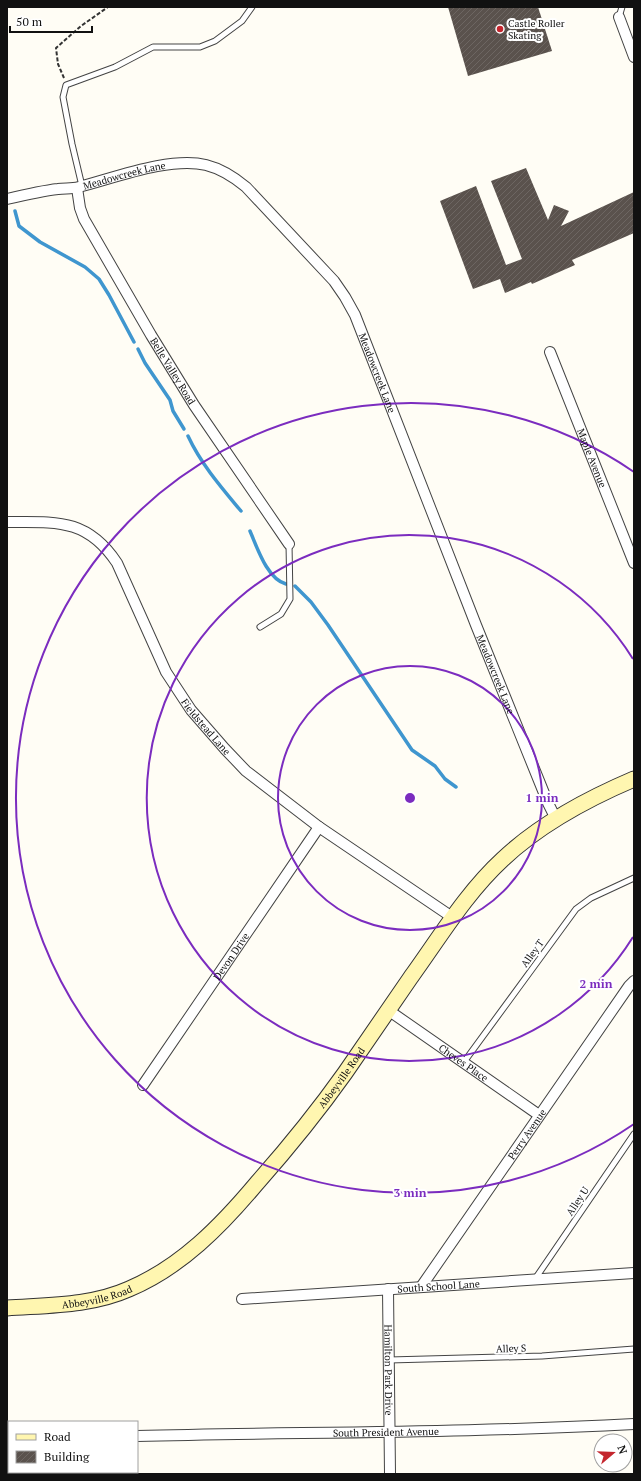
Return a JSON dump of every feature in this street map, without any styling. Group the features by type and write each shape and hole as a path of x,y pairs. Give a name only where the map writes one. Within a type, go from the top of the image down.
{"street":[{"path":"619,10 634,57"},
{"name":"Meadowcreek Lane","path":"7,199 54,190 80,187 112,177 182,162 206,165 233,176 246,187 334,281 355,315 476,625 548,803 556,818"},
{"name":"Belle Valley Road","path":"80,187 80,208 84,219 151,335 194,406 289,544"},
{"name":"Maple Avenue","path":"550,352 634,563"},
{"name":"Fieldstead Lane","path":"7,522 46,522 66,524 88,533 100,541 109,550 117,563 166,672 191,710 225,749 246,771 319,827 452,917"},
{"name":"Abbeyville Road","path":"7,1308 74,1304 116,1294 148,1280 183,1258 195,1248 238,1206 296,1137 344,1074 452,917 502,859 526,839 556,818 634,779"},
{"name":"Devon Drive","path":"143,1085 319,827"},
{"name":"Perry Avenue","path":"420,1287 629,986 634,981"},
{"name":"Cheves Place","path":"388,1010 539,1115"},
{"name":"South School Lane","path":"242,1299 634,1273"},
{"name":"Hamilton Park Drive","path":"388,1289 390,1474"},
{"name":"South President Avenue","path":"138,1436 390,1431 436,1432 634,1424"}],"lane":[{"path":"80,187 63,96 66,84 115,67 153,47 200,47 215,41 242,21 252,7"},
{"path":"260,627 281,614 290,599 289,544"},
{"name":"Alley T","path":"464,1062 576,909 591,898 634,878"},
{"name":"Alley U","path":"535,1280 634,1134"},
{"name":"Alley S","path":"389,1360 542,1356 634,1349"}],"path":[{"path":"66,84 58,64 56,48 81,26 108,7"}],"building":[{"name":"Castle Roller Skating","path":"448,7 538,7 552,51 468,76"},
{"path":"526,168 548,220 554,205 569,211 561,226 634,192 634,233 572,260 575,265 532,284 531,282 505,293 500,279 473,289 440,201 476,186 506,265 522,259 491,181"}],"waterway":[{"path":"15,211 19,226 40,242 85,267 99,279 134,342"},
{"path":"138,349 145,363 170,400 173,411 184,429"},
{"path":"188,436 205,466 241,511"},
{"path":"250,531 259,553 268,569 273,576 286,584"},
{"path":"295,586 311,602 328,625 412,750 435,766 445,779 456,787"}],"place":[{"name":"Castle Roller Skating","path":"500,29"}]}
